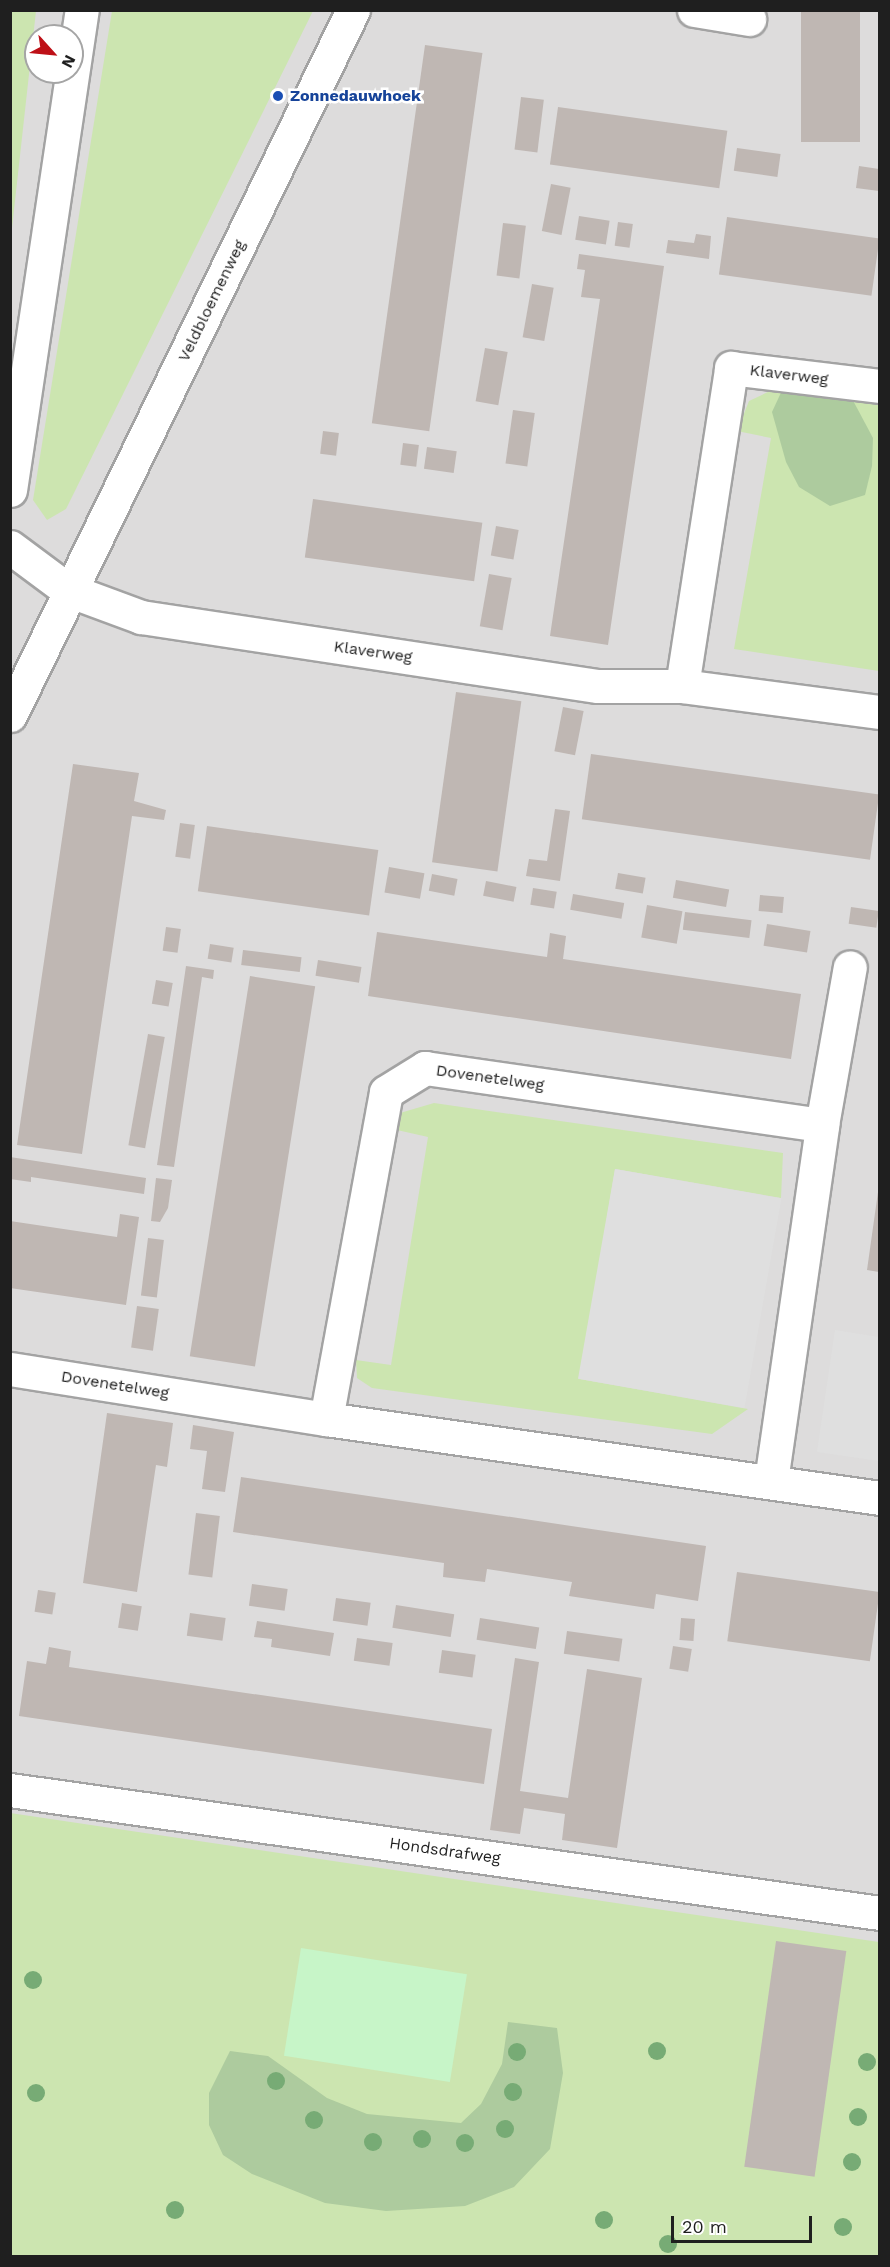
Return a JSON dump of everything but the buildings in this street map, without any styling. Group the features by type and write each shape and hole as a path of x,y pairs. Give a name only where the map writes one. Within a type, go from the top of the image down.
{"street":[{"path":"10,490 82,10"},
{"name":"Veldbloemenweg","path":"10,715 68,590 353,10"},
{"path":"694,10 749,19"},
{"name":"Klaverweg","path":"682,686 731,368 879,386"},
{"path":"10,547 68,590"},
{"name":"Klaverweg","path":"68,590 141,616 598,686 682,686 879,712"},
{"path":"771,1481 822,1125 850,968"},
{"name":"Dovenetelweg","path":"326,1419 386,1092 425,1068 822,1125"},
{"name":"Dovenetelweg","path":"10,1369 326,1419 879,1498"},
{"name":"Hondsdrafweg","path":"10,1790 879,1913"}],"shaded area":[{"path":"11,11 879,11 879,2256 11,2256"},
{"path":"615,1169 781,1198 744,1408 578,1379"},
{"path":"835,1330 879,1337 879,1461 817,1452"}],"green space":[{"path":"10,11 36,11 35,24 24,24 24,84 28,84 11,237"},
{"path":"112,11 313,11 66,509 47,520 33,500"},
{"path":"785,384 879,397 879,671 734,649 771,438 737,431 749,401"},
{"path":"785,384 849,393 873,438 872,466 865,495 830,506 799,487 786,462 772,412"},
{"path":"434,1103 783,1153 781,1198 615,1169 580,1379 748,1409 712,1434 372,1388 357,1378 356,1360 391,1365 428,1137 397,1130 400,1113"},
{"path":"10,1813 879,1942 879,2256 11,2256"},
{"path":"301,1948 467,1974 450,2082 284,2056"},
{"path":"508,2022 557,2028 563,2073 550,2149 514,2187 465,2206 386,2211 325,2203 252,2174 223,2155 209,2125 209,2093 230,2051 268,2056 327,2098 367,2114 461,2123 481,2104 502,2064"}],"place":[{"name":"Zonnedauwhoek","path":"278,96"}]}
